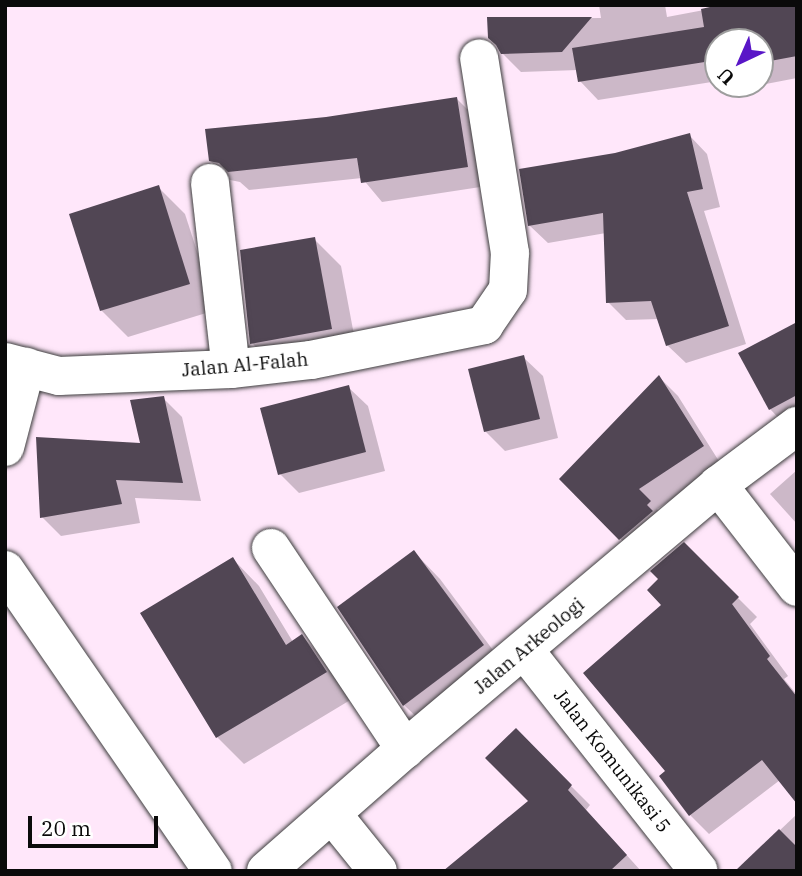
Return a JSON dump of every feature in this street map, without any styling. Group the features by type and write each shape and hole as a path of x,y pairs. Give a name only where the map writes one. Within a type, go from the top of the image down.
{"street":[{"name":"Jalan Al-Falah","path":"16,365 59,376 231,369 311,360 484,325 508,290 510,253 479,58"},
{"path":"210,183 231,369"},
{"path":"5,447 16,365"},
{"name":"Jalan Arkeologi","path":"266,871 405,749 718,485 797,426"},
{"path":"718,485 797,587"},
{"path":"271,548 405,749"},
{"path":"5,570 213,871"},
{"name":"Jalan Komunikasi 5","path":"525,650 699,871"},
{"path":"332,814 378,871"}],"building":[{"path":"719,5 797,5 797,56 774,60 774,28 704,28 704,62 578,82 572,48 704,27 701,9"},
{"path":"487,17 592,17 562,52 501,54 488,38"},
{"path":"457,97 468,167 361,183 357,158 228,172 219,163 209,161 205,129 326,117"},
{"path":"690,133 703,189 687,192 729,326 666,346 651,301 606,303 603,213 528,226 519,169 615,153"},
{"path":"159,185 190,284 100,311 69,214"},
{"path":"315,237 332,329 250,344 240,250"},
{"path":"797,322 797,395 769,410 738,353"},
{"path":"524,355 540,419 484,432 468,369"},
{"path":"659,375 704,446 639,489 651,501 647,505 653,511 619,540 559,479"},
{"path":"349,385 366,452 278,475 260,408"},
{"path":"164,396 183,483 116,480 122,504 40,518 36,437 140,443 130,400"},
{"path":"684,542 739,597 732,604 770,656 767,659 797,697 797,804 762,760 689,816 659,776 665,771 583,673 661,605 647,590 658,579 650,571"},
{"path":"414,550 484,645 403,706 337,607"},
{"path":"233,557 286,645 302,634 327,672 216,738 140,613"},
{"path":"516,728 572,785 568,790 627,855 610,871 443,871 528,801 485,758"},
{"path":"779,829 797,847 797,871 735,871"}]}
